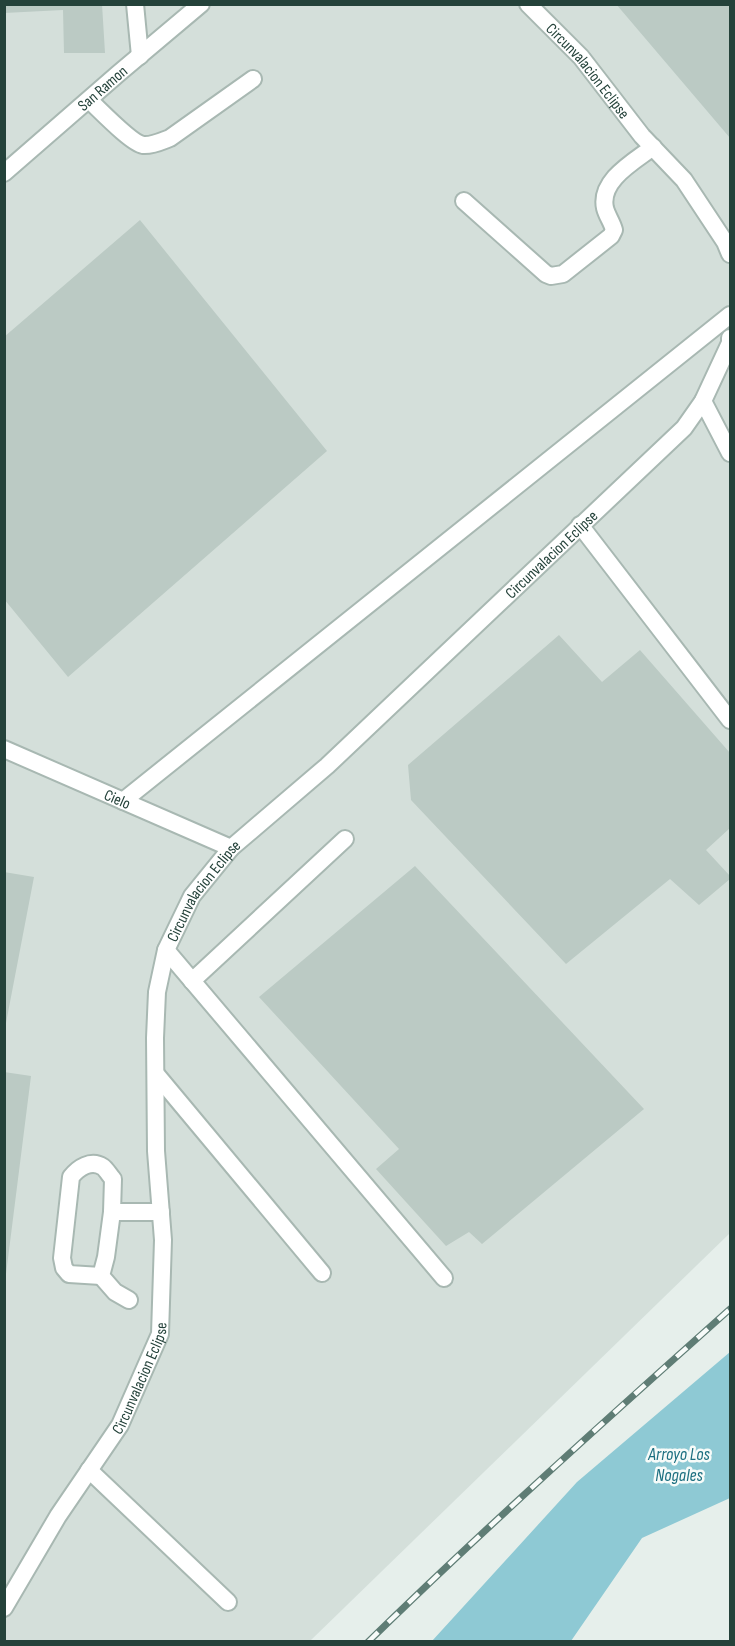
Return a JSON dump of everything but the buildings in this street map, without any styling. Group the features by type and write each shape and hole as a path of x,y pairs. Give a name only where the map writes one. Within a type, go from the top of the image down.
{"lane":[{"path":"135,4 140,56"},
{"name":"San Ramon","path":"4,173 201,4"},
{"name":"Circunvalacion Eclipse","path":"528,4 581,57 642,136 684,180 725,242 730,254"},
{"path":"88,100 142,145 170,138 252,79"},
{"path":"464,201 546,274 551,276 563,274 613,234 604,201 608,189 615,177 653,147"},
{"path":"123,801 730,315"},
{"name":"Circunvalacion Eclipse","path":"4,1608 58,1516 120,1425 160,1334 163,1240 156,1150 157,992 166,950 192,896 231,848 327,766 684,428 703,401 726,353 730,338"},
{"path":"703,401 730,453"},
{"path":"580,525 730,720"},
{"name":"Cielo","path":"4,749 231,848"},
{"path":"192,981 345,839"},
{"path":"166,950 444,1278"},
{"path":"156,1074 322,1273"},
{"path":"101,1276 112,1212 113,1179 102,1167 92,1164 79,1167 71,1177 62,1258 64,1268 69,1274 101,1276 114,1292 129,1300"},
{"path":"112,1212 161,1212"},
{"path":"89,1470 228,1602"}],"shaded area":[{"path":"5,5 730,5 730,1233 310,1641 5,1642"}],"water":[{"name":"Arroyo Los Nogales","path":"730,1352 730,1498 642,1538 571,1641 432,1641 577,1482"}],"railway":[{"path":"368,1642 502,1515 730,1309"}]}
